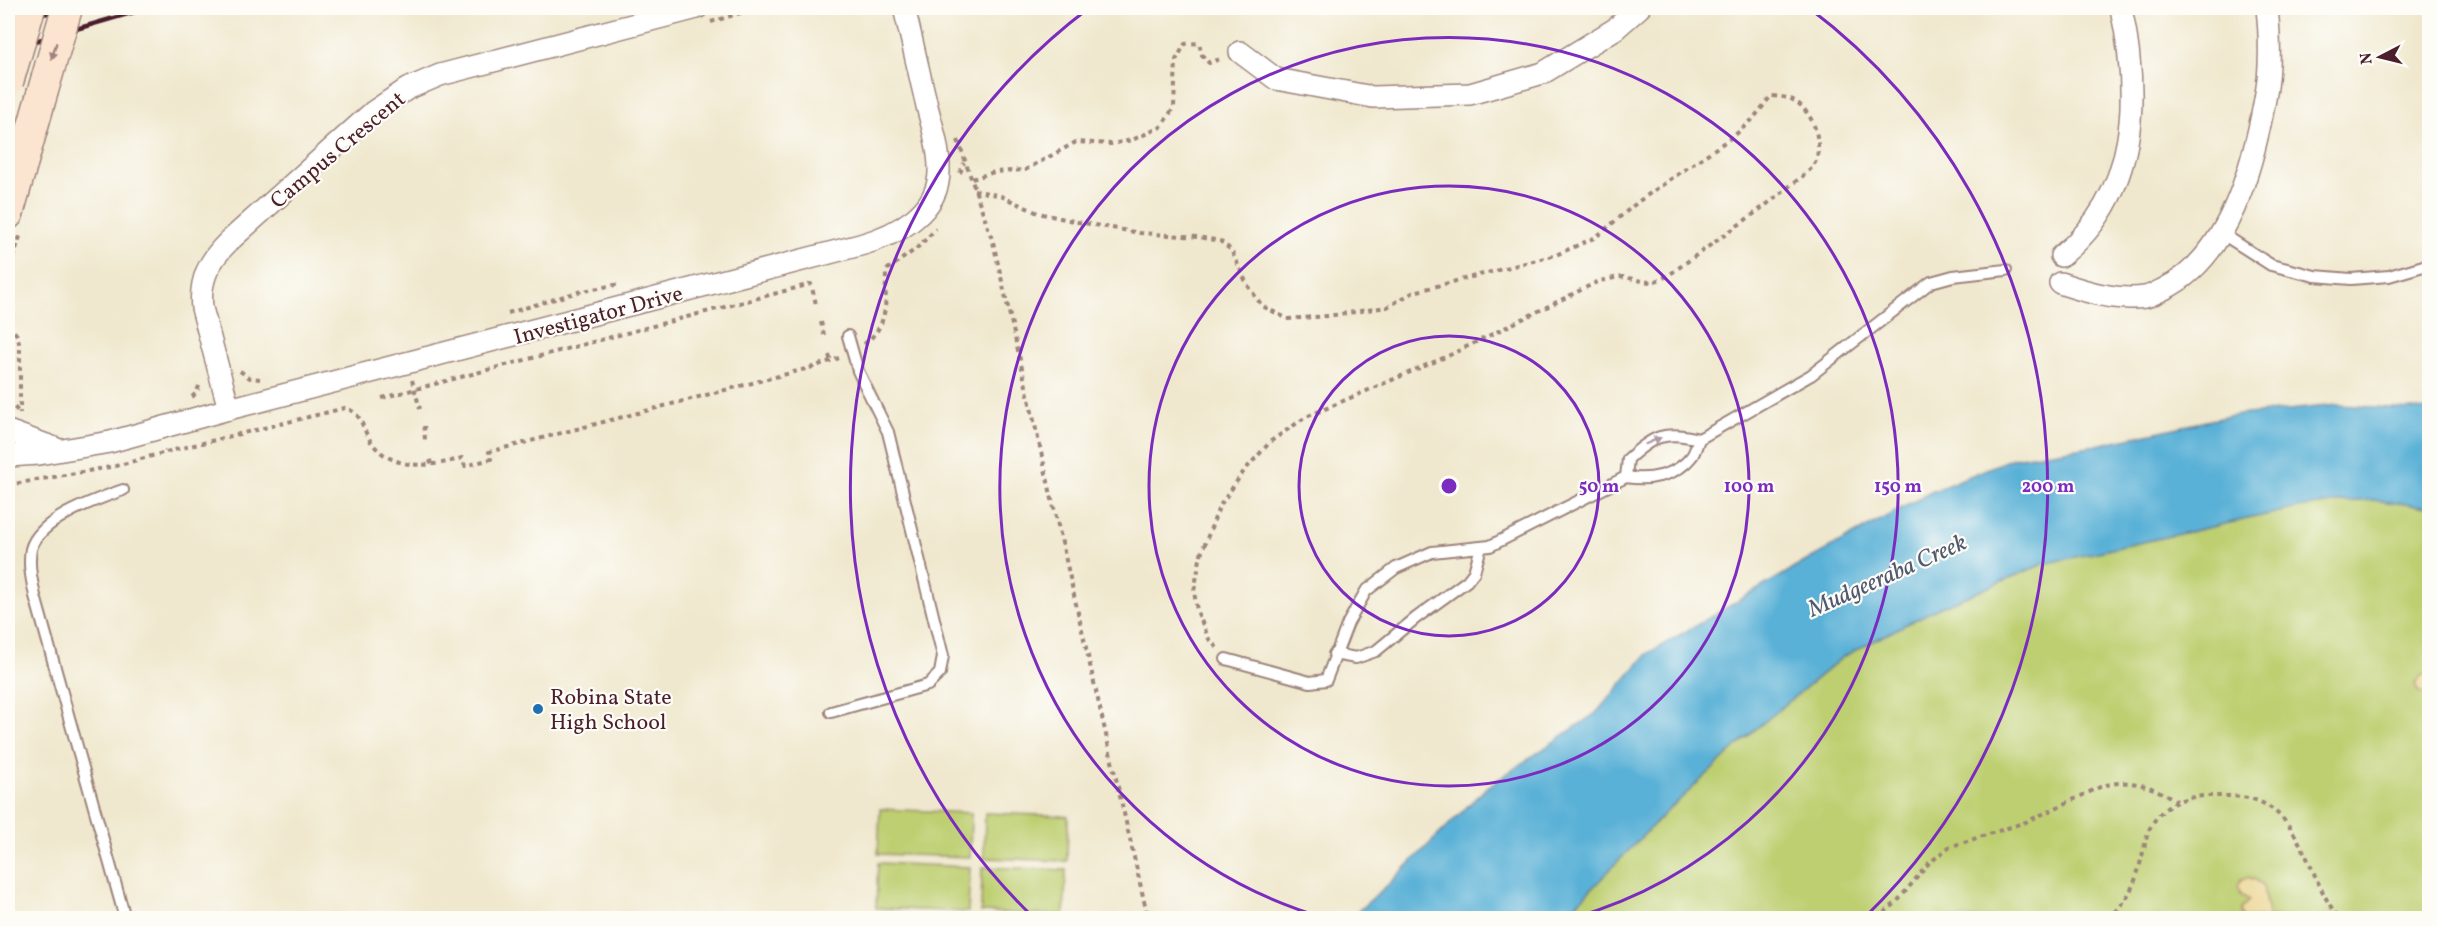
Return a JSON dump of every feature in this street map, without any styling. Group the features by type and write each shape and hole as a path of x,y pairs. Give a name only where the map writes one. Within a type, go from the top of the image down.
{"main road":[{"path":"8,82 30,8"},
{"path":"8,214 67,8"}],"street":[{"name":"Investigator Drive","path":"8,456 110,442 867,243 908,225 918,217 934,195 940,171 936,143 904,8"},
{"path":"1239,52 1276,79 1373,97 1470,94 1543,73 1615,29 1639,8"},
{"path":"2061,256 2076,245 2096,222 2117,185 2127,139 2132,93 2128,43 2121,8"},
{"path":"2060,283 2086,292 2147,297 2179,282 2205,259 2233,212 2250,160 2266,97 2270,35 2267,8"},
{"name":"Campus Crescent","path":"230,409 202,308 200,293 203,277 209,265 228,242 373,112 407,89 440,75 703,15"},
{"name":"Investigator Drive","path":"8,431 61,450"}],"lane":[{"path":"2221,233 2271,265 2315,276 2351,279 2389,276 2430,264"},
{"path":"1226,659 1310,682 1326,680 1334,654 1366,591 1396,568 1432,552 1490,546 1626,477 1642,480 1672,473 1692,456 1699,438 1810,375 1931,282 1953,276 2007,270"},
{"path":"831,712 928,685 940,673 943,656 888,432 858,370 848,336"},
{"path":"1626,477 1628,459 1647,442 1677,433 1699,438"},
{"path":"123,490 58,518 38,536 32,548 30,561 35,596 125,918"},
{"path":"1334,654 1356,658 1376,651 1467,581 1474,572 1481,548"}],"path":[{"path":"703,15 757,8"},
{"path":"972,178 994,172 1025,170 1076,142 1111,144 1132,140 1161,127 1174,107 1177,83 1176,60 1185,44 1199,43 1202,55 1209,63 1239,52"},
{"path":"974,190 1001,196 1038,213 1078,222 1140,233 1198,237 1220,242 1231,250 1247,284 1262,306 1288,320 1387,307 1414,292 1556,255 1596,237 1639,201 1735,135 1752,120 1771,96 1791,97 1813,122 1817,135 1818,153 1813,167 1767,204 1669,275 1654,283 1622,277 1599,281 1450,355 1306,417 1270,441 1244,471 1219,507 1201,554 1194,591 1197,611 1209,639 1226,659"},
{"path":"955,130 964,163 972,178 974,190 993,242 1148,918"},
{"path":"958,182 964,163"},
{"path":"345,408 357,414 375,447 389,457 403,463 432,466 462,458 465,466 491,459 489,452 831,361 867,342 882,321 886,307 888,269 916,249 940,225"},
{"path":"499,316 578,292 630,283"},
{"path":"382,398 811,284 816,304"},
{"path":"821,322 824,335"},
{"path":"8,325 17,335 20,345 20,413 8,401"},
{"path":"829,355 831,361"},
{"path":"237,364 240,371 250,378 268,378"},
{"path":"412,380 420,409"},
{"path":"166,452 353,406"},
{"path":"424,426 425,440"},
{"path":"430,460 432,466"},
{"path":"1877,918 1896,903 1928,864 1949,847 2026,822 2100,787 2113,783 2131,782 2154,789 2178,801"},
{"path":"2109,918 2126,901 2132,890 2150,829 2164,808 2194,796 2235,796 2258,801 2269,808 2289,827 2331,908 2339,918"}],"green space":[{"path":"2373,500 2429,507 2429,918 1563,918 1661,817 1758,727 1844,656 1936,609 2043,564 2297,508"},
{"path":"880,809 971,813 970,857 878,854"},
{"path":"985,813 1068,816 1067,861 984,858"},
{"path":"878,863 970,867 968,912 876,908"},
{"path":"982,867 1066,870 1064,915 981,912"}],"sand":[{"path":"2429,672 2429,696 2418,691 2415,684"},
{"path":"2247,877 2256,880 2263,887 2269,918 2242,916 2241,909 2249,900 2241,895 2238,886 2241,879"}],"water":[{"name":"Mudgeeraba Creek","path":"2337,405 2429,410 2429,507 2373,500 2297,508 2043,564 1936,609 1844,656 1758,727 1661,817 1563,918 1350,918 1390,883 1486,788 1596,713 1647,654 1808,560 1931,492 2013,458 2097,445 2229,416"}],"railway":[{"path":"8,23 67,8"},
{"path":"8,49 148,8"}],"place":[{"name":"Robina State High School","path":"538,709"}]}
